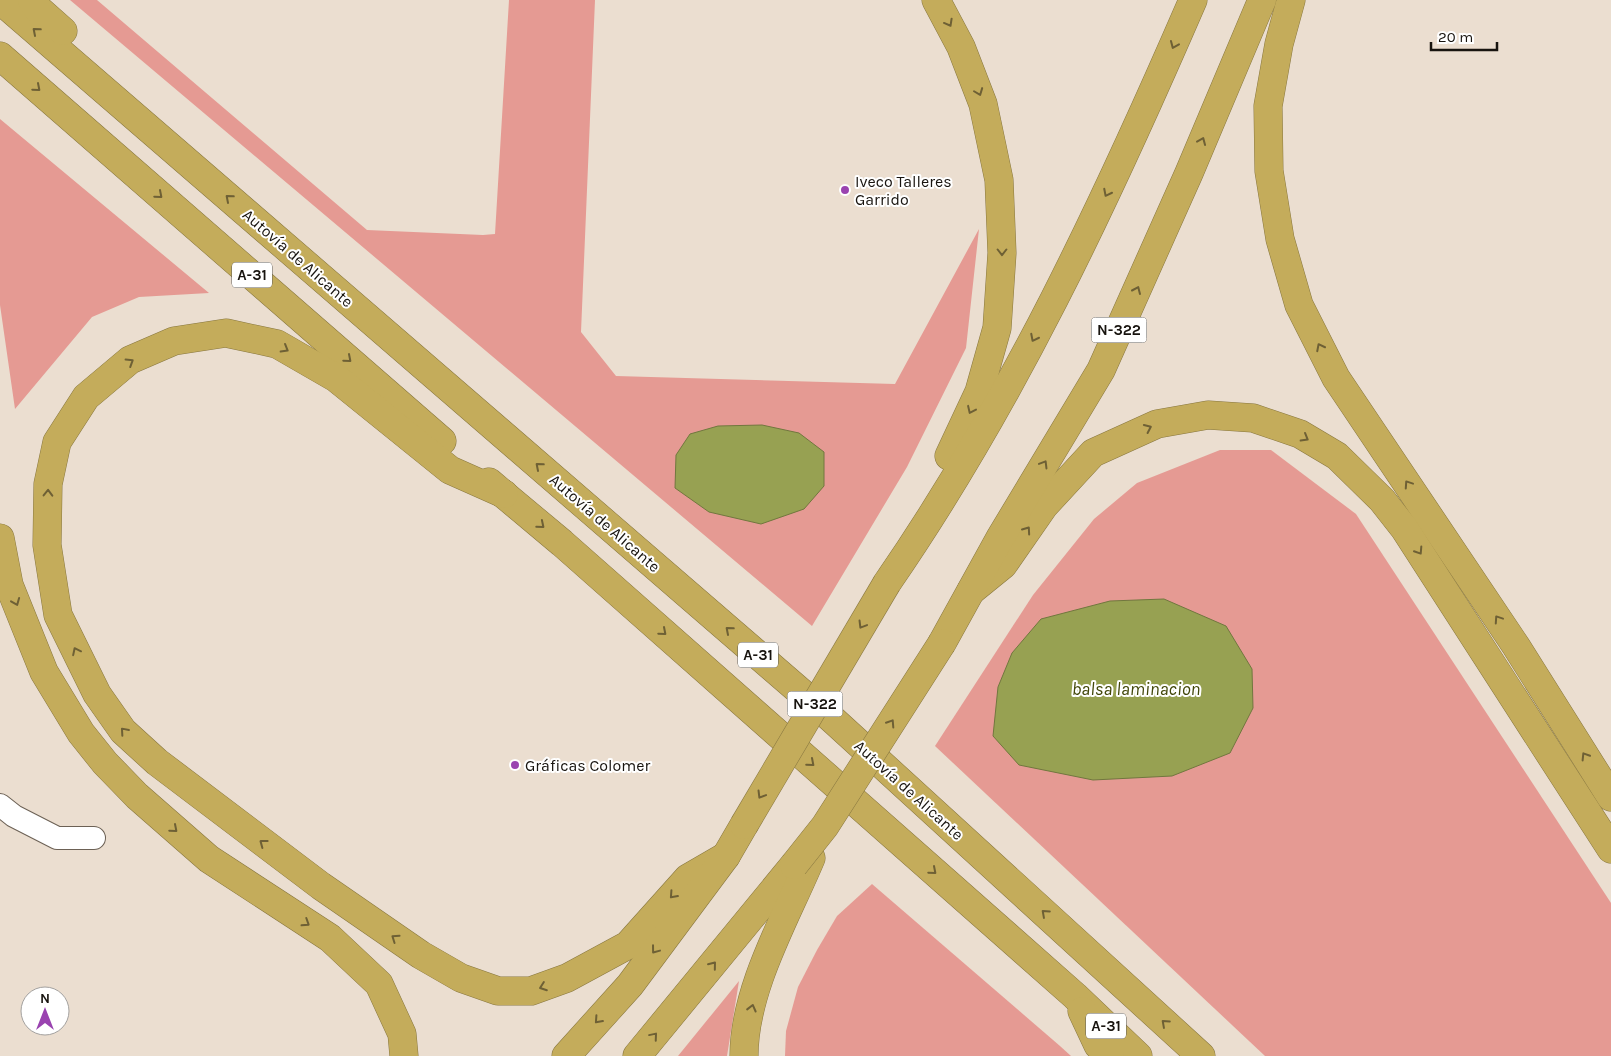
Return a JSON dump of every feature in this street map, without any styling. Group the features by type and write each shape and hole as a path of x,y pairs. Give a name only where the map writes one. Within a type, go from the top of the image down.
{"highway":[{"name":"Autovía de Alicante","path":"0,0 832,719 1201,1056"},
{"path":"32,0 37,8 98,62 126,109"},
{"path":"906,556 979,392 997,328 1002,253 999,180 983,104 962,47 936,0"},
{"name":"N-322","path":"566,1056 630,985 726,856 887,583 965,462 1025,355 1127,152 1193,0"},
{"name":"N-322","path":"637,1056 825,826 942,643 1101,370 1189,173 1262,0"},
{"path":"1291,0 1268,106 1269,170 1280,239 1299,305 1336,378 1516,646 1611,798"},
{"name":"A-31","path":"0,56 504,494 570,549 1075,996 1138,1056"},
{"path":"504,494 450,470 336,378 277,344 226,333 174,342 130,360 86,397 57,442 48,484 47,545 58,615 97,694 123,731 156,762 321,886 421,955 461,978 498,991 531,991 567,978 628,945 688,878 726,856"},
{"path":"971,591 1003,564 1044,506 1093,453 1157,424 1208,415 1252,418 1300,434 1336,456 1382,500 1404,528 1611,849"},
{"path":"0,538 9,585 44,672 81,732 105,763 137,796 209,859 330,938 379,984 402,1034 404,1056"},
{"path":"744,1056 744,1038 756,992 774,940 825,826"},
{"path":"1075,996 1098,1045 1110,1056"}],"street":[{"path":"0,806 14,816 57,838 94,838"}],"shaded area":[{"path":"70,0 97,0 367,230 483,235 495,234 509,0 595,0 581,332 616,376 895,384 979,229 966,348 907,467 812,626"},
{"path":"0,119 209,293 139,297 92,317 15,409 0,305"},
{"path":"1220,450 1271,450 1356,514 1611,903 1611,1056 1265,1056 935,746 1033,595 1094,519 1137,483"},
{"path":"872,884 1071,1056 785,1056 786,1031 798,987 837,916"},
{"path":"739,981 727,1056 678,1056"}],"water":[{"path":"762,425 799,433 824,452 824,486 804,509 761,524 709,512 675,488 676,455 690,434 718,426"},
{"name":"balsa laminacion","path":"1164,599 1226,626 1252,669 1253,708 1230,753 1172,776 1093,780 1019,765 993,736 998,687 1012,653 1041,619 1110,601"}],"place":[{"name":"Iveco Talleres Garrido","path":"845,190"},
{"name":"Gráficas Colomer","path":"515,765"}]}
